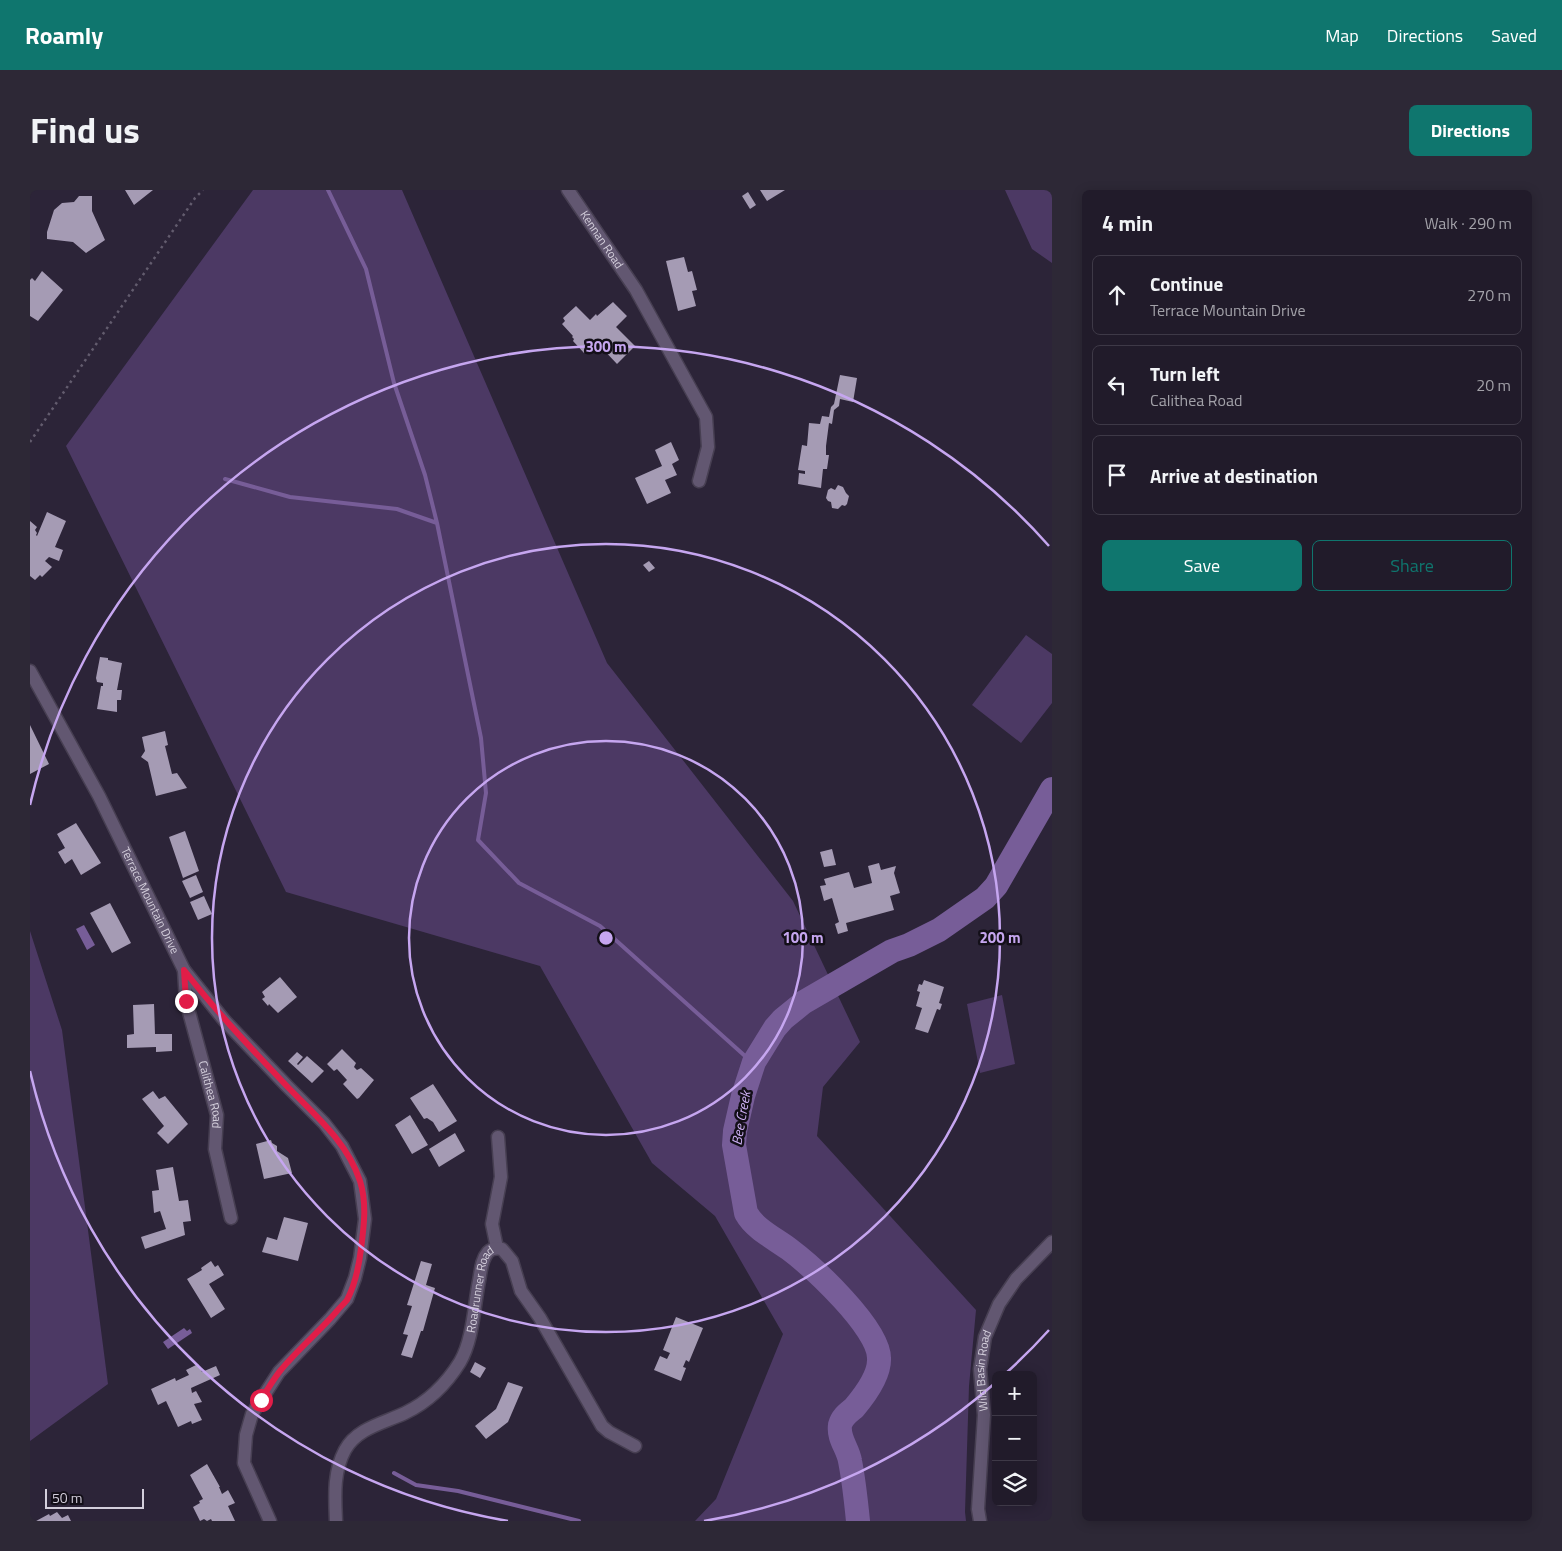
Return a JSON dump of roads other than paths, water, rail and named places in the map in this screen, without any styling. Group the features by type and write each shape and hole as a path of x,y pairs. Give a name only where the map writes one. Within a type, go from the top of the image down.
{"street":[{"name":"Kennan Road","path":"568,190 636,290 706,417 708,447 698,481"},
{"name":"Terrace Mountain Drive","path":"30,671 99,796 184,970 224,1020 324,1123 342,1146 360,1182 364,1199 365,1218 360,1258 347,1299 279,1372 252,1414 246,1435 244,1463 270,1521"},
{"name":"Calithea Road","path":"184,970 186,1001 217,1115 215,1149 231,1218"},
{"path":"497,1248 492,1224 501,1177 498,1138"},
{"name":"Wild Basin Road","path":"980,1521 978,1509 984,1415 980,1369 985,1337 999,1304 1016,1279 1052,1242"},
{"name":"Roadrunner Road","path":"336,1521 335,1484 345,1450 355,1438 369,1428 407,1412 444,1385 461,1360 470,1333 482,1264 488,1252 497,1248 502,1249 512,1261 521,1291 540,1318 602,1426 609,1432 635,1446"}],"waterway":[{"path":"328,190 366,269 394,383 425,475 437,523"},
{"path":"225,479 290,497 397,509 437,523 481,738 486,793 478,840 519,883 600,926 754,1062"},
{"name":"Bee Creek","path":"858,1521 849,1456 840,1435 840,1425 847,1413 863,1397 874,1378 879,1364 876,1345 857,1315 828,1283 789,1249 760,1229 746,1213 734,1145 735,1131 743,1096 754,1062 775,1028 783,1019 804,1002 892,951 939,930 985,898 996,886 1052,789"},
{"path":"394,1473 416,1485 458,1491 579,1521"}]}
